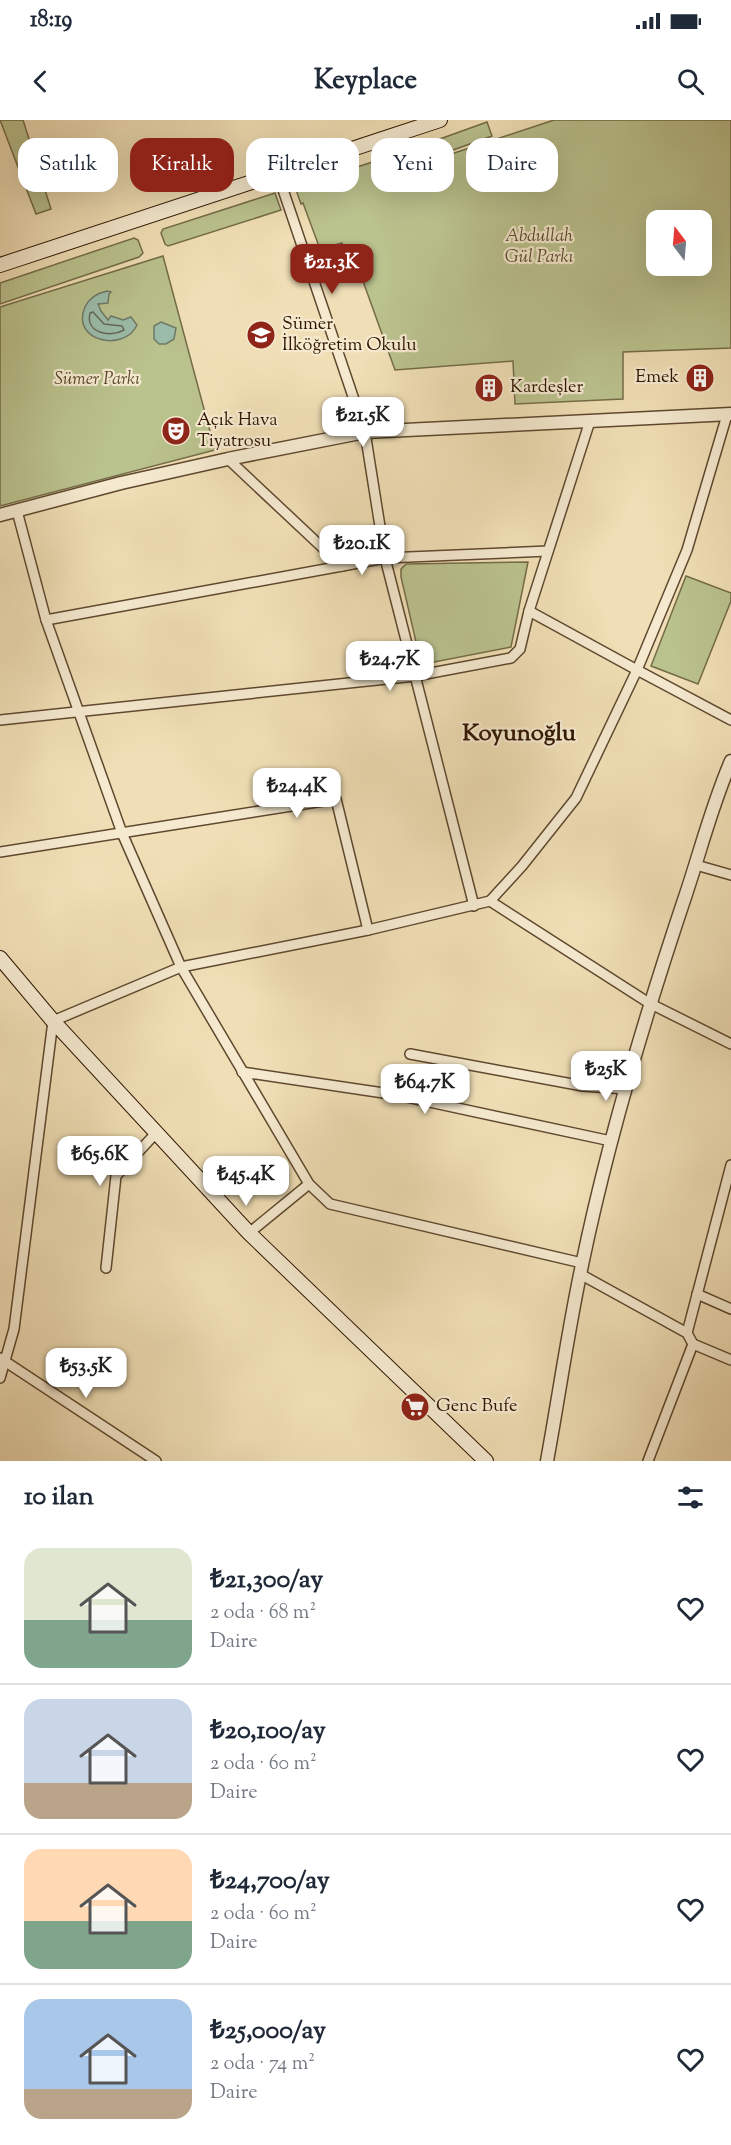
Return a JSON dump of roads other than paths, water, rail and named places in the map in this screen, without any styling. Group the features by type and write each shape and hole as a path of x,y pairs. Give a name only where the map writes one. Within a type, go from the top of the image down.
{"main road":[{"path":"359,140 415,120"},
{"path":"359,145 440,120"},
{"path":"0,256 246,179"},
{"path":"0,265 246,180"},
{"path":"0,958 53,1021 249,1233 486,1461"}],"street":[{"path":"283,192 364,432 385,558 474,906"},
{"path":"0,515 121,483 364,432 729,415 687,550 637,669 576,798 522,866 490,901 368,930 181,967 53,1021 14,1329 2,1359 0,1378"},
{"path":"0,720 415,676 511,658 520,649 529,611 590,421"},
{"path":"228,459 342,566"},
{"path":"17,511 46,620 122,833 181,967 309,1185 330,1204 581,1269 687,1333 693,1344 731,1360"},
{"path":"46,620 385,558 548,550"},
{"path":"529,611 731,720"},
{"path":"547,1461 581,1269 612,1141 649,1003 696,865 715,800 731,761"},
{"path":"0,852 336,799 368,930"},
{"path":"696,865 731,874"},
{"path":"490,901 649,1003 731,1044"},
{"path":"410,1054 584,1086 626,1089"},
{"path":"242,1072 397,1095 612,1141"},
{"path":"106,1268 116,1176 156,1133"},
{"path":"687,1333 731,1165"},
{"path":"249,1233 309,1185"},
{"path":"698,1294 731,1309"},
{"path":"648,1461 693,1344"},
{"path":"2,1359 156,1461"}],"water":[{"path":"107,291 111,292 108,303 98,304 108,320 111,316 123,320 131,317 137,325 130,334 111,341 91,335 82,319 89,301 94,296"},
{"path":"161,322 176,328 174,339 166,344 159,344 154,339 154,326"}],"place":[{"name":"Sümer İlköğretim Okulu","path":"261,335"},
{"name":"Emek","path":"700,378"},
{"name":"Kardeşler","path":"489,388"},
{"name":"Açık Hava Tiyatrosu","path":"176,431"},
{"name":"Genc Bufe","path":"415,1407"}],"district":[{"name":"Koyunoğlu","path":"519,734"}],"park label":[{"name":"Abdullah Gül Parkı","path":"539,247"},
{"name":"Sümer Parkı","path":"97,380"}]}
